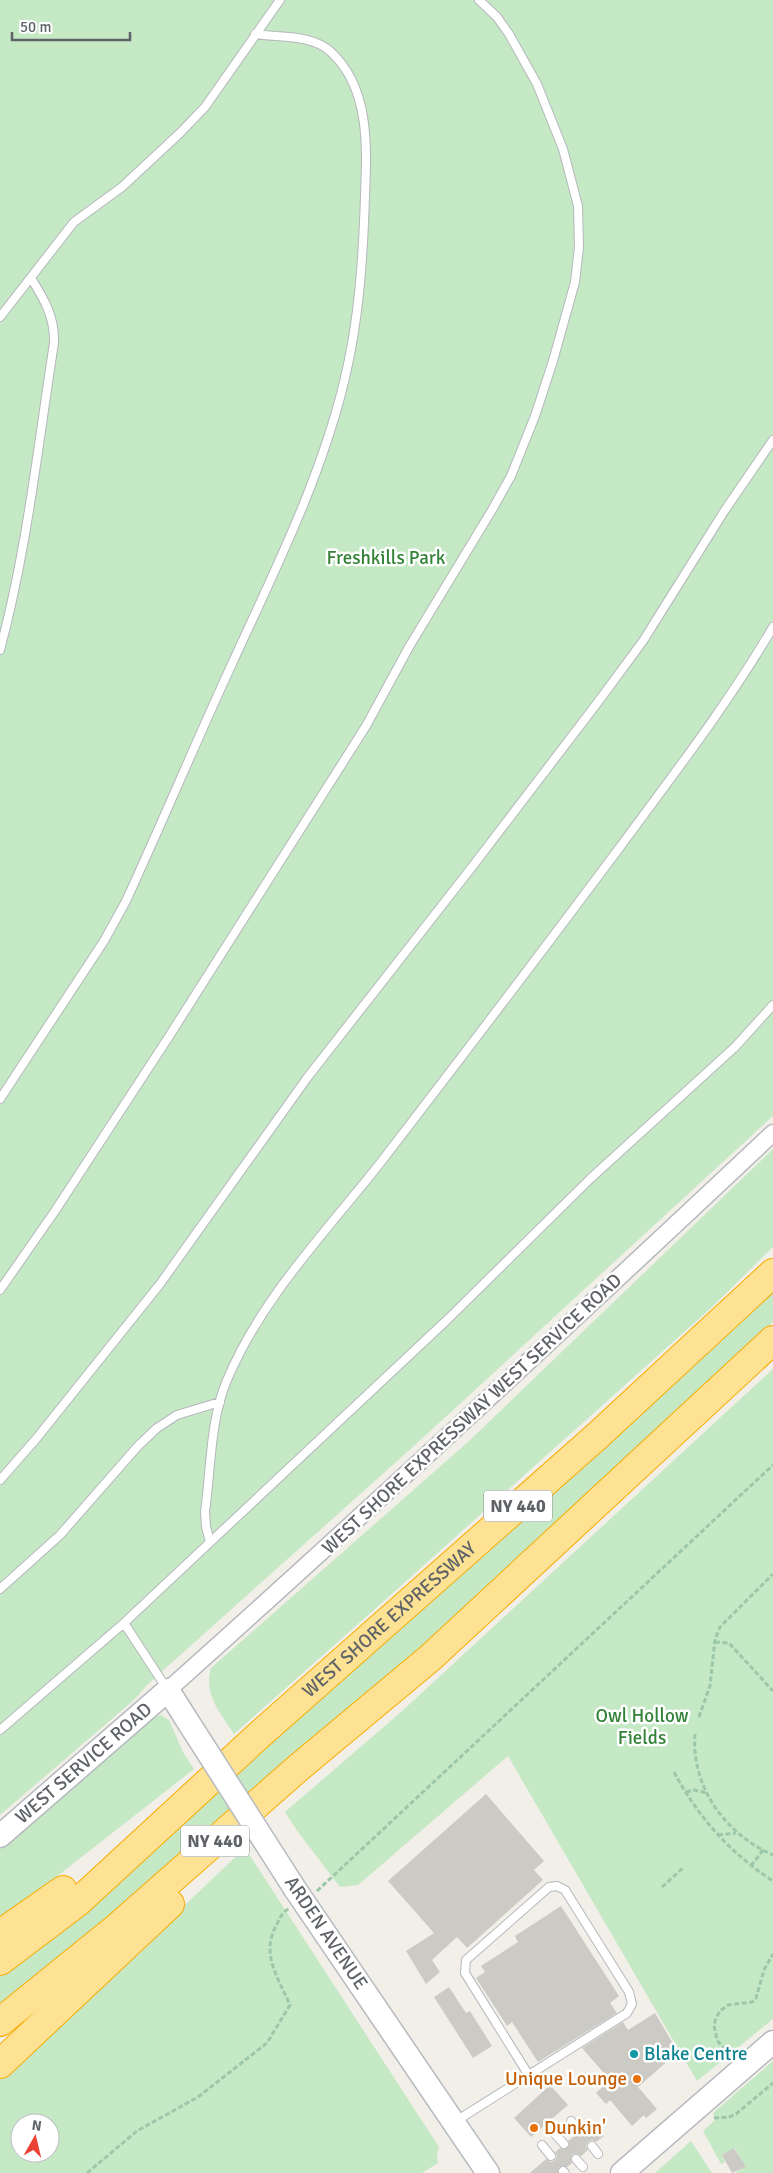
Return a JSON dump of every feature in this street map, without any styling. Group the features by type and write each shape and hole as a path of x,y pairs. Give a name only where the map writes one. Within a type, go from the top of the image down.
{"highway":[{"name":"WEST SHORE EXPRESSWAY","path":"0,1961 78,1902 258,1736 596,1437 773,1273"},
{"name":"NY 440","path":"0,2022 114,1930 298,1768 430,1658 773,1340"},
{"path":"0,2064 430,1658"},
{"path":"0,1934 124,1846 258,1736"}],"street":[{"name":"WEST SHORE EXPRESSWAY WEST SERVICE ROAD","path":"168,1690 504,1387 773,1133"},
{"name":"ARDEN AVENUE","path":"168,1690 300,1896 488,2173"},
{"name":"WEST SERVICE ROAD","path":"0,1836 168,1690"},
{"path":"622,2173 773,2042"}],"lane":[{"path":"0,318 74,222 122,187 205,107 280,0"},
{"path":"0,1290 55,1211 168,1038 366,726 409,647 511,476 535,416 553,361 575,282 579,247 578,206 563,149 537,84 509,34 496,16 479,0"},
{"path":"0,1099 104,941 126,901 298,516 329,434 344,382 355,327 362,258 366,162 364,122 349,78 330,51 322,45 310,41 255,34"},
{"path":"0,650 23,544 54,343 51,313 31,278"},
{"path":"0,1480 36,1439 160,1284 307,1078 598,702 643,641 725,510 773,440"},
{"path":"210,1542 205,1512 220,1402 228,1379 269,1302 536,960 698,742 756,657 773,627"},
{"path":"0,1730 124,1623 448,1319 591,1178 735,1047 773,1005"},
{"path":"0,1589 60,1535 138,1446 158,1428 177,1415 220,1402"},
{"path":"124,1623 168,1690"},
{"path":"454,2122 627,2012 632,2004 629,1992 565,1890 557,1886 549,1886 466,1960 464,1966 464,1973 528,2074"},
{"path":"571,2121 580,2131"},
{"path":"555,2134 564,2144"},
{"path":"542,2145 550,2156"},
{"path":"592,2146 598,2154"},
{"path":"576,2159 583,2167"}],"path":[{"path":"87,2173 137,2131 198,2097 267,2043 290,2005 269,1956 270,1936 284,1911 773,1465"},
{"path":"699,1717 710,1686 717,1633 723,1622 773,1574"},
{"path":"715,1642 729,1643 773,1691"},
{"path":"696,1734 696,1757 712,1804 736,1833 773,1855"},
{"path":"674,1772 686,1792 718,1835 751,1866 773,1881"},
{"path":"686,1792 694,1790 707,1793"},
{"path":"718,1835 736,1833"},
{"path":"751,1866 763,1850"},
{"path":"662,1887 683,1868"},
{"path":"732,2058 717,2040 714,2025 716,2018 720,2011 728,2005 752,2002 756,1998 764,1970 773,1954"},
{"path":"713,2118 729,2117 736,2114 773,2083"}],"green space":[{"name":"Freshkills Park","path":"0,0 773,0 773,1116 415,1445 148,1684 135,1699 0,1815"},
{"path":"773,1149 773,1247 711,1308 234,1734 218,1710 211,1695 209,1677 211,1668 468,1442"},
{"path":"773,1282 773,1322 413,1658 0,2009 0,1975 31,1950"},
{"name":"Owl Hollow Fields","path":"773,1369 773,2019 697,2081 508,1756 358,1885 340,1887 285,1812 401,1712"},
{"path":"161,1715 169,1720 183,1752 194,1769 33,1895 0,1916 0,1849 149,1719"},
{"path":"245,1848 439,2147 437,2153 438,2163 422,2173 0,2173 0,2077 148,1946 169,1920"},
{"path":"773,2061 773,2173 735,2173 745,2167 735,2148 722,2155 725,2162 721,2164 703,2131 716,2119 713,2113"},
{"path":"691,2141 712,2173 655,2173"}],"building":[{"path":"486,1794 544,1861 534,1870 543,1880 467,1948 457,1937 432,1960 440,1972 426,1984 406,1951 434,1933 388,1881"},
{"path":"561,1906 619,1996 610,2003 617,2013 538,2062 512,2022 507,2026 476,1978 485,1972 481,1966 518,1942 515,1936"},
{"path":"449,1987 466,2013 470,2011 492,2046 473,2058 434,1997"},
{"name":"Blake Centre","path":"655,2013 678,2052 638,2087 657,2109 646,2118 644,2115 632,2126 610,2100 606,2104 596,2093 610,2080 582,2048 623,2022 628,2030"},
{"path":"550,2085 568,2105 531,2137 514,2118"},
{"path":"592,2121 604,2136 596,2142 592,2140 588,2142 586,2146 588,2150 581,2156 573,2154 571,2158 572,2163 567,2167 559,2167 558,2173 530,2173 546,2159 551,2162 555,2160 557,2156 555,2152 560,2148 567,2148 569,2145 568,2141 576,2135 583,2135 585,2132 584,2127"},
{"path":"734,2148 746,2167 732,2173 722,2155"}],"place":[{"name":"Blake Centre","path":"634,2054"},
{"name":"Unique Lounge","path":"637,2079"},
{"name":"Dunkin'","path":"534,2128"}]}
